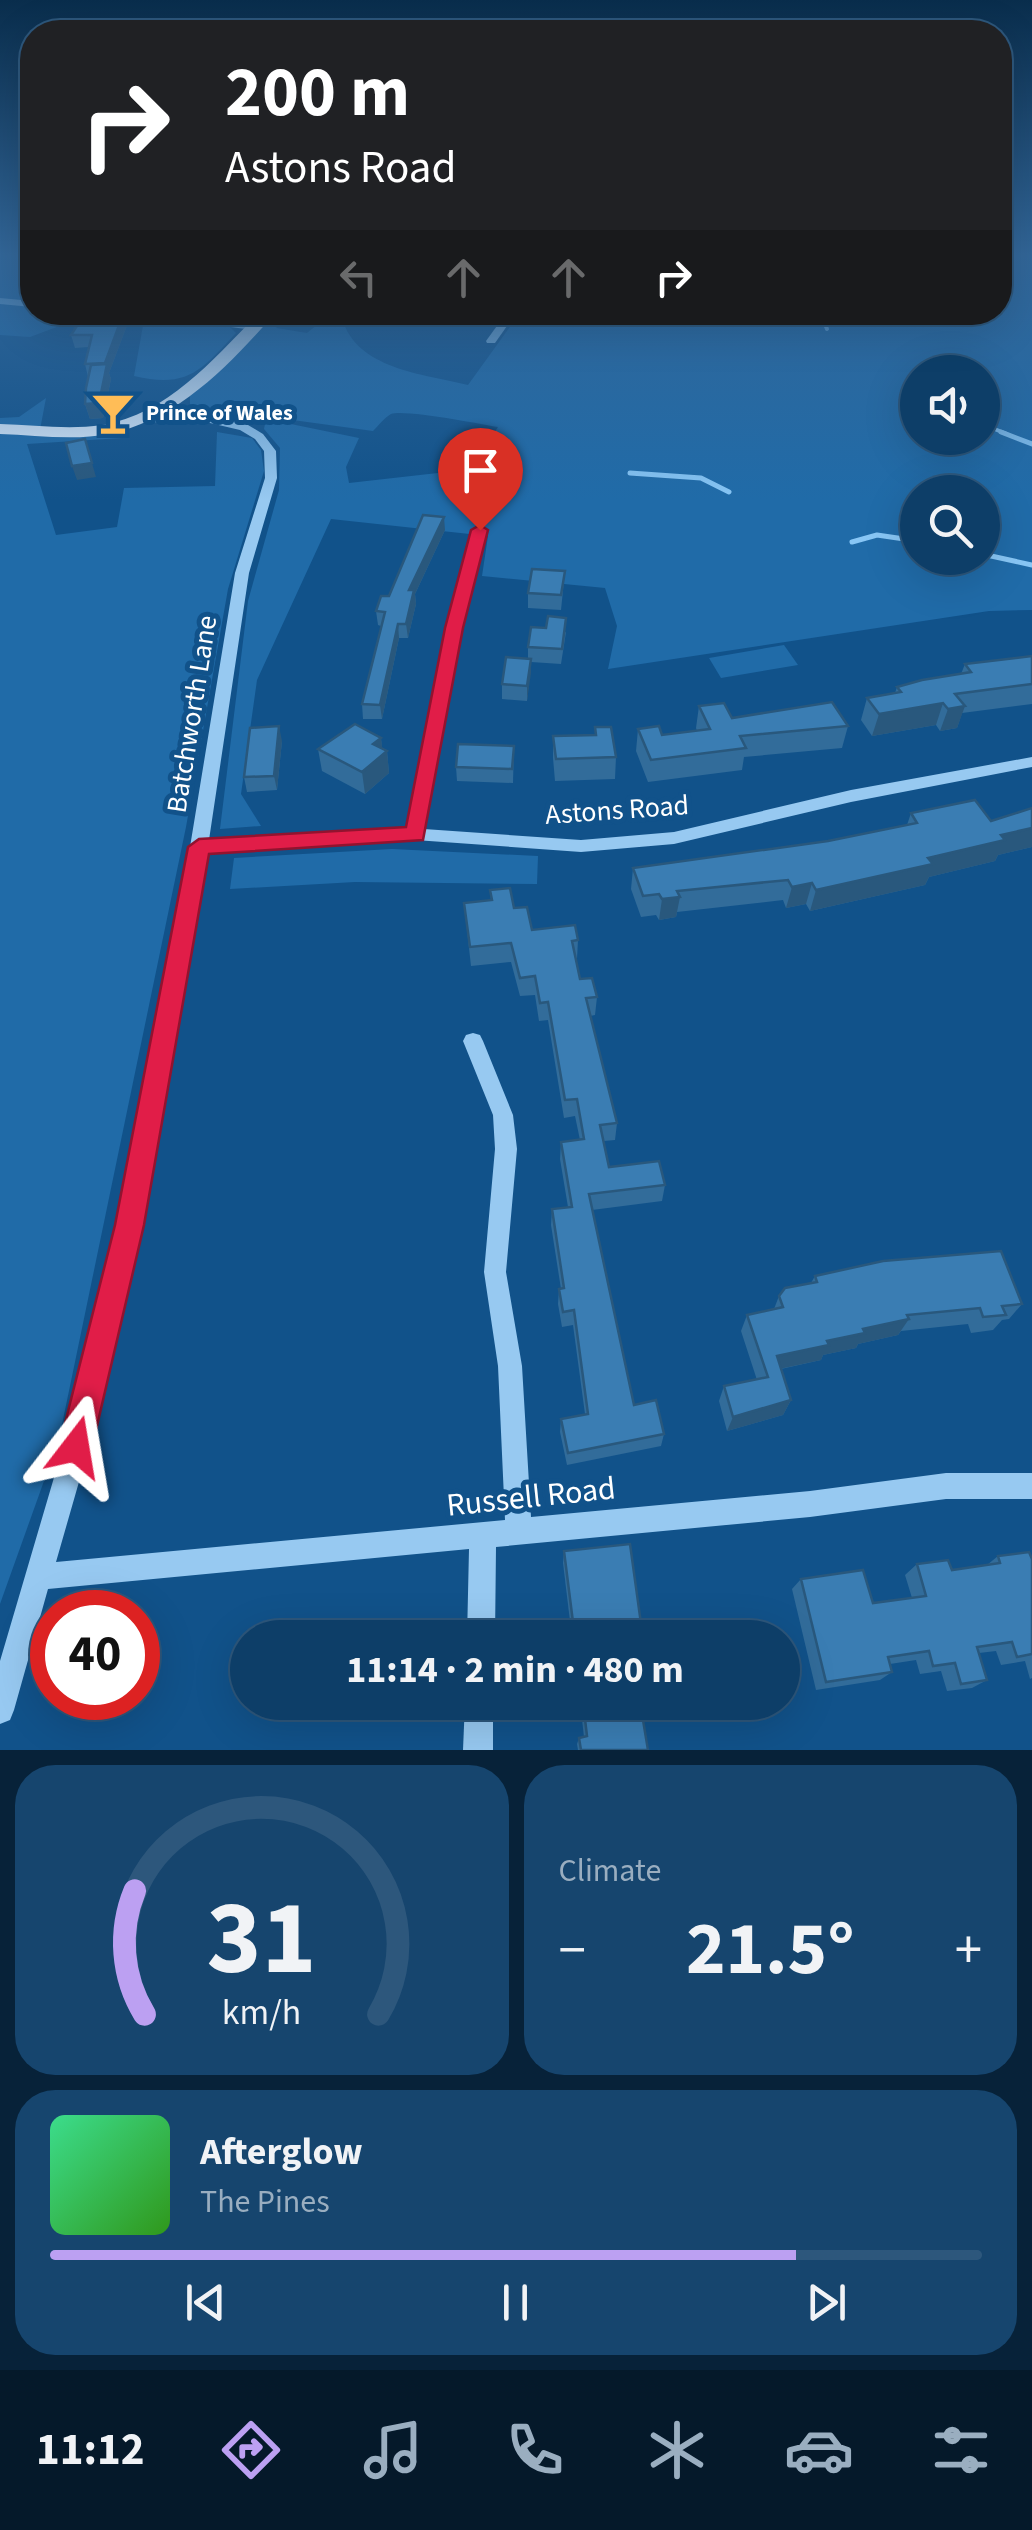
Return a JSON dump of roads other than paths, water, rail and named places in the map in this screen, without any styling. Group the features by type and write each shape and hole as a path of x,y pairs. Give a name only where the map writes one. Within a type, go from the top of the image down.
{"main road":[{"path":"0,429 96,431 137,419 204,378 245,337"}],"street":[{"path":"491,341 494,337"},
{"name":"Batchworth Lane","path":"172,401 198,418"},
{"name":"Batchworth Lane","path":"0,1710 76,1447 129,1225 199,847 242,573 272,466 266,445 237,426 198,418 137,419"},
{"path":"416,834 454,628 480,530"},
{"name":"Astons Road","path":"199,847 416,834 581,846 674,838 852,796 1032,762"},
{"path":"473,1042 503,1115 506,1150 495,1272 510,1366 518,1533"},
{"name":"Russell Road","path":"37,1577 483,1537 810,1504 906,1490 1032,1486"},
{"path":"481,1620 483,1537"},
{"path":"478,1750 479,1720"}],"waterway":[{"path":"1000,431 1007,434"},
{"path":"1001,432 1032,444"},
{"path":"630,473 701,478 729,492"},
{"path":"852,542 877,535 900,538"},
{"path":"1000,558 1032,565"}],"place":[{"name":"Prince of Wales","path":"113,413"}]}
